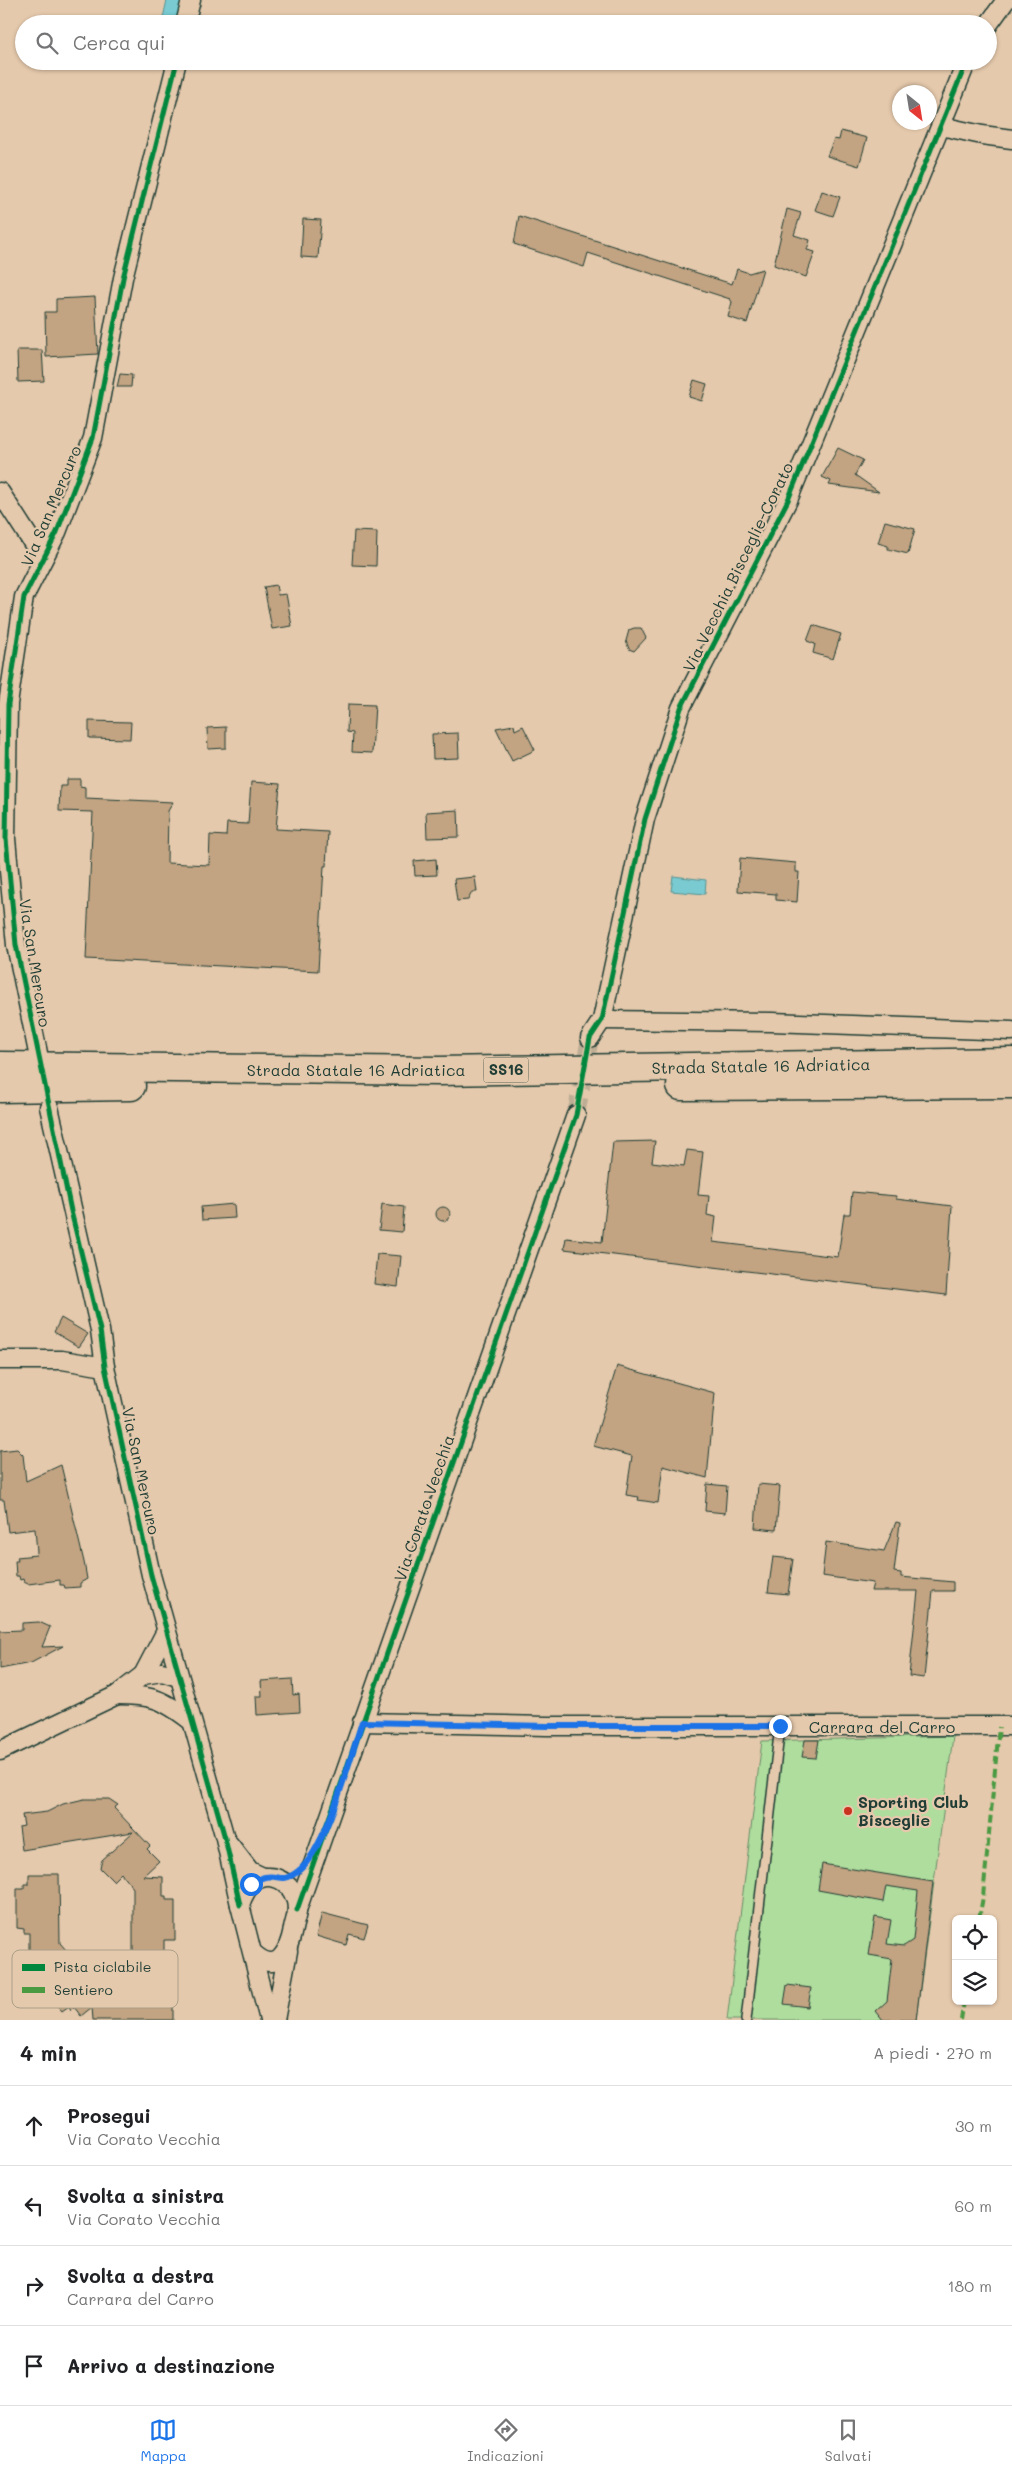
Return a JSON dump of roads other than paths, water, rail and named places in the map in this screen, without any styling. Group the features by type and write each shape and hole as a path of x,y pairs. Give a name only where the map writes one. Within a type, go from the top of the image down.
{"highway":[{"name":"Strada Statale 16 Adriatica","path":"0,1066 439,1071 1012,1062"},
{"name":"Strada Statale 16 Adriatica","path":"0,1088 311,1084 615,1086 1012,1084"}],"street":[{"path":"187,15 191,0"},
{"path":"996,15 1006,0"},
{"name":"Via San Mercuro","path":"38,1054 16,944 6,839 8,704 24,597 57,532 93,438 123,278 175,70"},
{"name":"Via Vecchia Bisceglie-Corato","path":"590,1038 602,1020 645,819 681,708 788,500 963,70"},
{"path":"941,126 1012,139"},
{"path":"0,492 43,559"},
{"path":"602,1020 772,1022 1012,1031"},
{"name":"Via San Mercuro","path":"49,1106 100,1330 105,1367 151,1575 224,1838 240,1905"},
{"name":"Via Corato Vecchia","path":"274,2020 297,1910 576,1115"},
{"path":"0,1360 62,1360 105,1367"},
{"path":"0,1750 117,1694 143,1675 166,1631"},
{"path":"143,1675 162,1672 178,1677"},
{"path":"145,1695 162,1688 178,1677"},
{"path":"117,1694 145,1695 167,1703 190,1720"},
{"name":"Carrara del Carro","path":"362,1722 547,1726 1012,1726"},
{"path":"224,1838 250,1871 263,1877 282,1880 290,1887 297,1910"},
{"name":"Via Corato Vecchia","path":"282,1880 295,1874 306,1865 322,1839"},
{"path":"263,1877 251,1884 240,1905 269,2020"},
{"path":"252,1952 260,1960 270,1962 278,1959 288,1951"}],"lane":[{"path":"746,2020 780,1726"}],"water":[{"path":"167,0 184,0 181,15 164,15"},
{"path":"673,876 706,880 705,894 671,891"}],"tunnel":[{"path":"576,1115 590,1038"}],"place":[{"name":"Sporting Club Bisceglie","path":"848,1811"}]}
